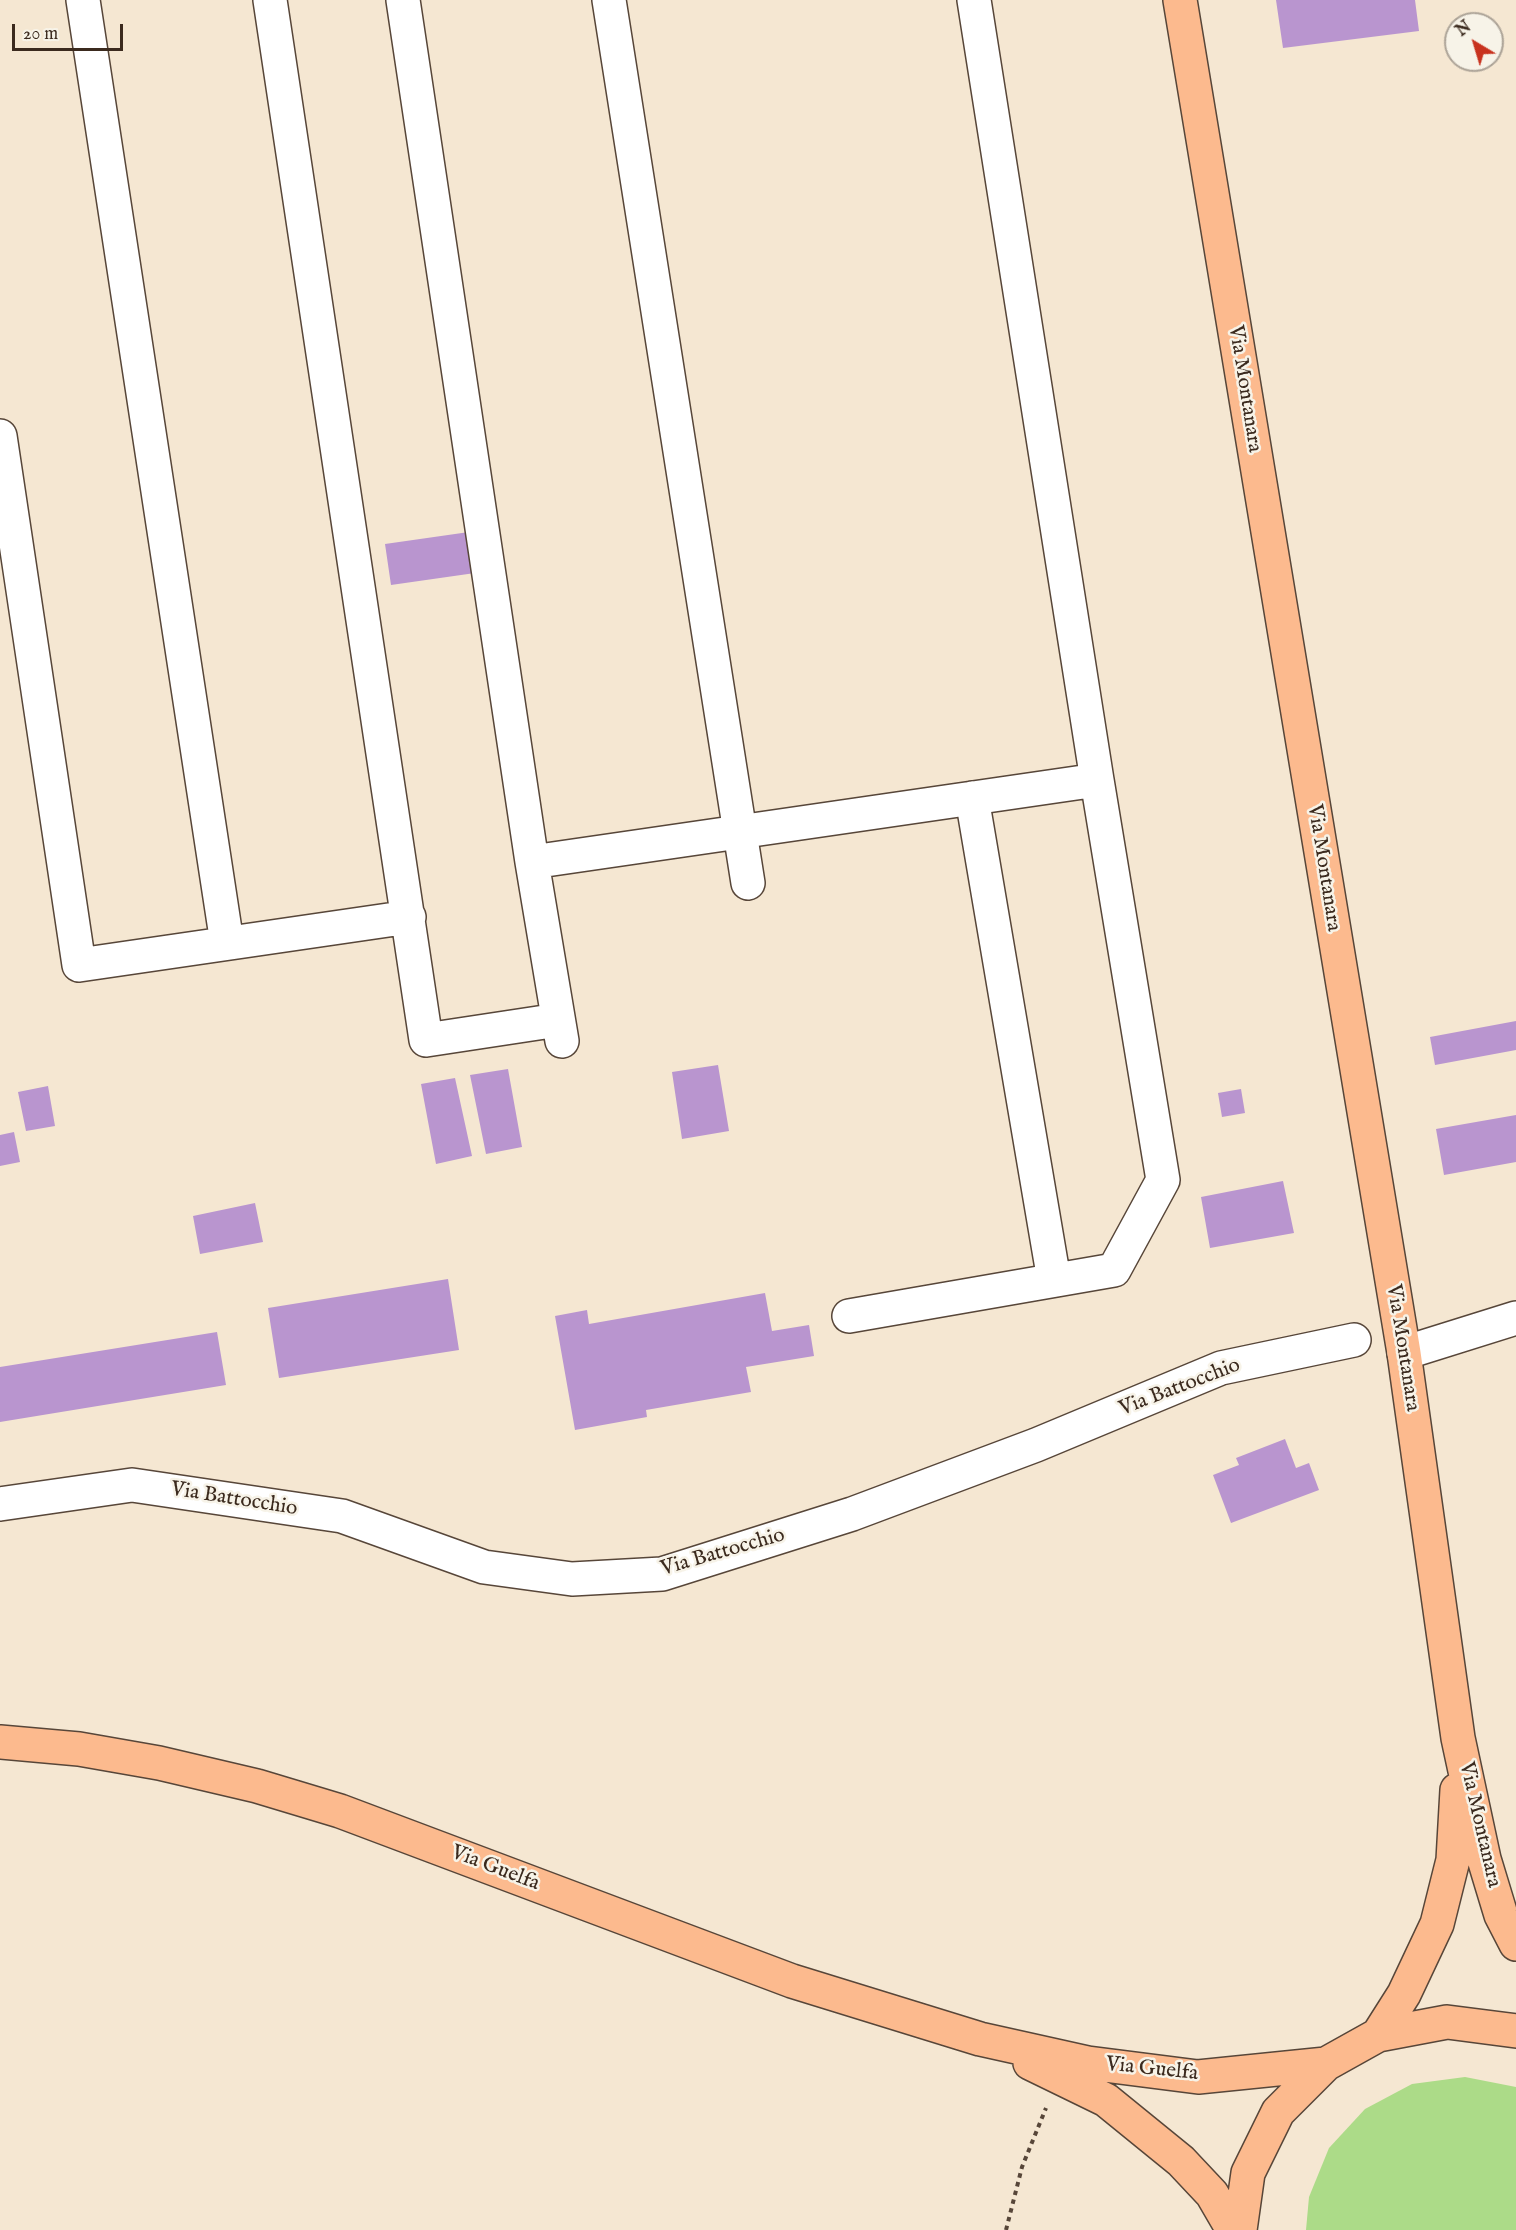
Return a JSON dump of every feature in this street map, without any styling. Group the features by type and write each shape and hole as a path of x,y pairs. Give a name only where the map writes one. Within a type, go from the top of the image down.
{"main road":[{"name":"Via Montanara","path":"1180,0 1404,1353 1458,1738 1484,1859 1501,1915 1516,1944"},
{"name":"Via Montanara","path":"1378,2035 1404,1994 1437,1924 1453,1860 1457,1816 1458,1738"},
{"name":"Via Guelfa","path":"0,1742 79,1749 159,1763 257,1786 340,1811 792,1981 980,2039 1088,2063 1198,2077 1326,2064"},
{"name":"Via Montanara","path":"1240,2230 1248,2173 1278,2112 1326,2064 1378,2035 1447,2022 1516,2031"},
{"name":"Via Guelfa","path":"980,2039 1106,2100 1181,2161 1212,2194 1233,2230"}],"street":[{"path":"83,0 227,943"},
{"path":"270,0 426,1040 560,1031 532,862 403,0"},
{"path":"609,0 748,883"},
{"path":"849,1316 1114,1270 1163,1180 1097,780 974,0"},
{"path":"0,436 78,965 409,917"},
{"path":"532,862 1097,780"},
{"path":"972,798 1054,1280"},
{"path":"1404,1353 1516,1318"},
{"name":"Via Battocchio","path":"0,1504 132,1485 342,1516 483,1567 572,1579 662,1574 852,1515 1036,1445 1221,1368 1354,1340"}],"path":[{"path":"1006,2230 1022,2167 1059,2077"}],"green space":[{"path":"1465,2077 1516,2087 1516,2230 1306,2230 1309,2197 1329,2148 1365,2109 1412,2084"}],"building":[{"path":"1276,0 1415,0 1419,31 1283,48"},
{"path":"469,532 475,573 391,585 385,544"},
{"path":"1516,1021 1516,1050 1435,1065 1430,1037"},
{"path":"718,1065 729,1131 682,1139 672,1072"},
{"path":"508,1069 522,1147 486,1154 470,1075"},
{"path":"455,1078 472,1156 436,1164 421,1084"},
{"path":"48,1086 55,1126 26,1131 18,1092"},
{"path":"1241,1089 1245,1113 1222,1117 1218,1093"},
{"path":"1516,1115 1516,1162 1444,1175 1436,1129"},
{"path":"14,1132 20,1162 0,1166 0,1135"},
{"path":"1283,1181 1294,1233 1210,1248 1201,1197"},
{"path":"255,1203 263,1242 200,1254 193,1216"},
{"path":"448,1279 459,1350 279,1378 268,1308"},
{"path":"765,1293 772,1331 809,1325 814,1356 746,1367 751,1392 646,1410 647,1417 575,1430 555,1316 587,1310 589,1324"},
{"path":"217,1332 226,1385 0,1422 0,1367"},
{"path":"1285,1439 1296,1468 1309,1463 1319,1490 1231,1523 1213,1475 1239,1465 1236,1458"}]}
